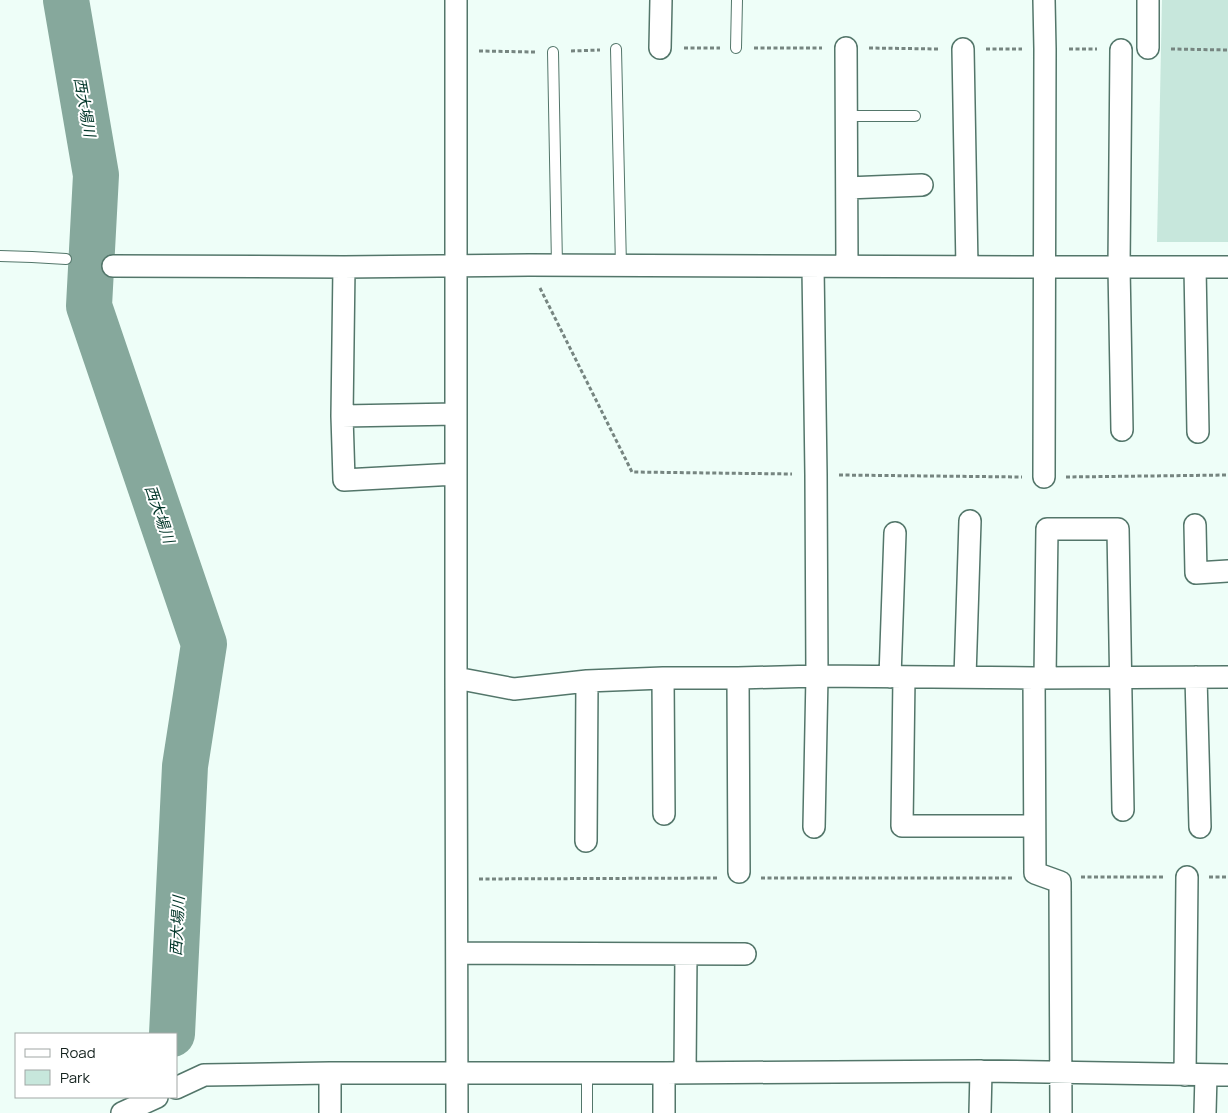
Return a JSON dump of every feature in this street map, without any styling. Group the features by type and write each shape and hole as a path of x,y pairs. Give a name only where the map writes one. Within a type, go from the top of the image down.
{"street":[{"path":"456,0 457,1113"},
{"path":"660,48 661,0"},
{"path":"1044,0 1044,478"},
{"path":"1148,0 1148,48"},
{"path":"846,48 848,266"},
{"path":"964,49 967,267"},
{"path":"1121,50 1119,267 1122,430"},
{"path":"847,188 922,185"},
{"path":"113,266 1228,267"},
{"path":"813,266 817,676 814,827"},
{"path":"344,267 342,416 344,480 456,474"},
{"path":"1195,267 1198,432"},
{"path":"342,416 456,414"},
{"path":"965,677 970,521"},
{"path":"1195,525 1196,573 1228,571"},
{"path":"1061,1113 1060,882 1035,873 1034,826 1047,529 1118,529 1123,810"},
{"path":"895,533 902,826 1034,826"},
{"path":"456,678 514,689 587,681 663,678 817,676 1228,677"},
{"path":"1196,677 1200,827"},
{"path":"663,678 664,814"},
{"path":"729,875 738,678"},
{"path":"586,841 587,681"},
{"path":"1185,1075 1188,877"},
{"path":"458,953 745,954"},
{"path":"664,1113 674,1073 686,954"},
{"path":"980,1113 981,1071"},
{"path":"178,1087 204,1075 330,1073 981,1071 1228,1075"},
{"path":"330,1073 330,1113"},
{"path":"1205,1113 1206,1075"},
{"path":"122,1113 155,1098"}],"lane":[{"path":"736,48 737,0"},
{"path":"616,49 622,266"},
{"path":"553,52 557,266"},
{"path":"846,116 915,116"},
{"path":"0,256 66,259"},
{"path":"587,1073 587,1113"}],"path":[{"path":"471,879 729,875"},
{"path":"1078,878 1228,876"},
{"path":"760,878 1018,878"}],"green space":[{"path":"1162,0 1228,0 1228,242 1157,242"}],"waterway":[{"name":"西大場川","path":"66,0 96,175 89,306 204,644 185,766 172,1033"}]}
